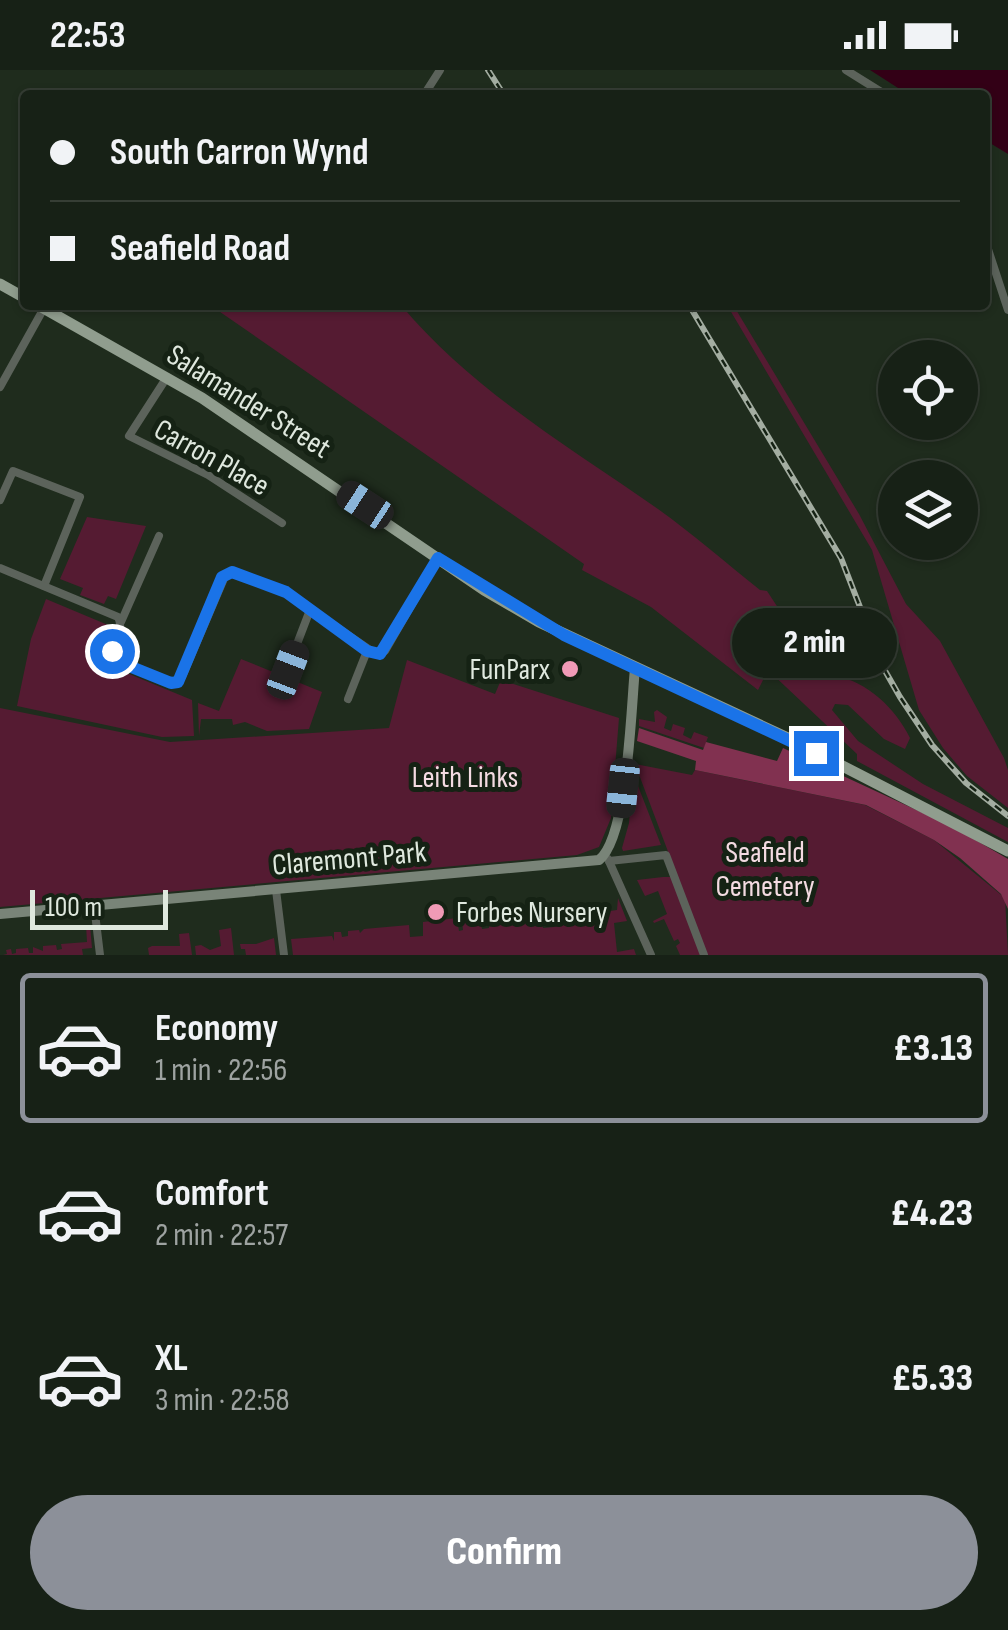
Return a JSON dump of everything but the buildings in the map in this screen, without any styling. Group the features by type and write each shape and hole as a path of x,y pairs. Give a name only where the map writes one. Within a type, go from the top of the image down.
{"main road":[{"name":"Salamander Street","path":"48,310 168,378 539,622 790,740 1008,850"}],"street":[{"path":"846,70 878,90"},
{"path":"990,255 1008,310"},
{"path":"0,387 39,310"},
{"name":"Carron Place","path":"168,378 130,436 208,475 282,523"},
{"path":"0,500 13,471 80,497 44,586"},
{"path":"159,536 112,651 114,660 171,683 182,678 226,574 232,572 286,592 367,651 380,654 438,558"},
{"path":"0,568 121,622"},
{"path":"288,670 310,610"},
{"path":"348,699 367,651"},
{"path":"635,668 619,822 608,858 650,955"},
{"path":"608,858 666,855 704,955"},
{"name":"Claremont Park","path":"0,914 608,858"},
{"path":"276,890 284,955"},
{"path":"94,906 100,955"}],"green space":[{"path":"217,310 406,310 458,364 490,390 671,519 760,590 767,591 788,623 835,676 858,684 879,698 910,738 905,749 884,739 848,705 835,704 832,710 858,741 923,784 1008,828 1008,842 857,761 857,754 768,670 758,690 651,607 582,570 584,564"},
{"path":"730,310 736,310 859,514 878,550 878,560 883,560 906,604 940,641 1004,758 1008,770 1008,808 967,776 919,710 872,550"},
{"path":"87,517 146,526 116,599 108,596 104,604 80,595 83,588 60,579"},
{"path":"46,599 108,625 102,652 91,648 88,657 192,700 194,736 162,737 17,706 31,639"},
{"path":"241,659 322,692 309,729 267,731 245,722 233,725 232,719 201,719 199,736 198,703 219,711"},
{"name":"Leith Links","path":"407,660 495,694 501,680 619,718 611,818 599,847 577,855 0,907 0,708 170,742 389,728"},
{"path":"657,710 667,717 664,728 671,731 673,724 685,728 683,735 691,739 694,732 708,737 704,748 639,726 639,719 655,722"},
{"name":"Seafield Cemetery","path":"635,764 692,775 695,770 865,805 934,840 1005,898 1008,955 707,955"},
{"path":"633,773 661,845 623,851 629,823"},
{"path":"671,877 701,955 680,955 676,946 680,943 678,939 674,941 664,919 653,921 667,914 658,891 645,896 637,880"},
{"path":"618,898 627,921 614,923 617,952 634,949 636,955 293,955 291,939 332,936 334,941 334,932 341,932 342,937 348,936 348,931 360,933 364,929 409,925 410,937 423,936 423,922 457,918 459,931 463,930 462,921 480,920 482,929 489,928 489,919 507,917 511,926 532,914 541,916 543,928 554,927 553,909 562,914 564,908 564,917 569,910 577,916 577,909 585,909 588,917 594,918 594,908 617,910"},
{"path":"86,925 90,925 92,948 82,949 83,955 3,955 11,949 12,954 16,949 28,948 33,953 33,947 43,951 43,946 56,945 57,950 62,949 61,944 87,942"},
{"path":"231,928 234,955 196,955 195,946 210,950 221,946 219,930"},
{"path":"189,933 192,955 149,955 148,948 152,946 180,946 179,934"},
{"path":"274,938 276,955 246,955 245,949 241,949 240,944"}],"shaded area":[{"path":"870,70 1008,70 1008,154 990,143 990,90 901,90"},
{"path":"639,728 703,750 706,742 777,761 783,748 953,827 1008,859 1008,909 1001,894 960,858 866,805 695,770 696,761 637,741"}],"railway":[{"path":"488,70 501,90"},
{"path":"692,310 841,558 884,669 900,697 932,745 966,783 1008,816"}],"place":[{"name":"FunParx","path":"570,669"},
{"name":"Forbes Nursery","path":"436,912"}],"route":[{"path":"112,651 114,660 171,683 178,682 222,577 232,572 286,592 367,651 380,654 438,558 484,590 564,635 816,753"}]}
